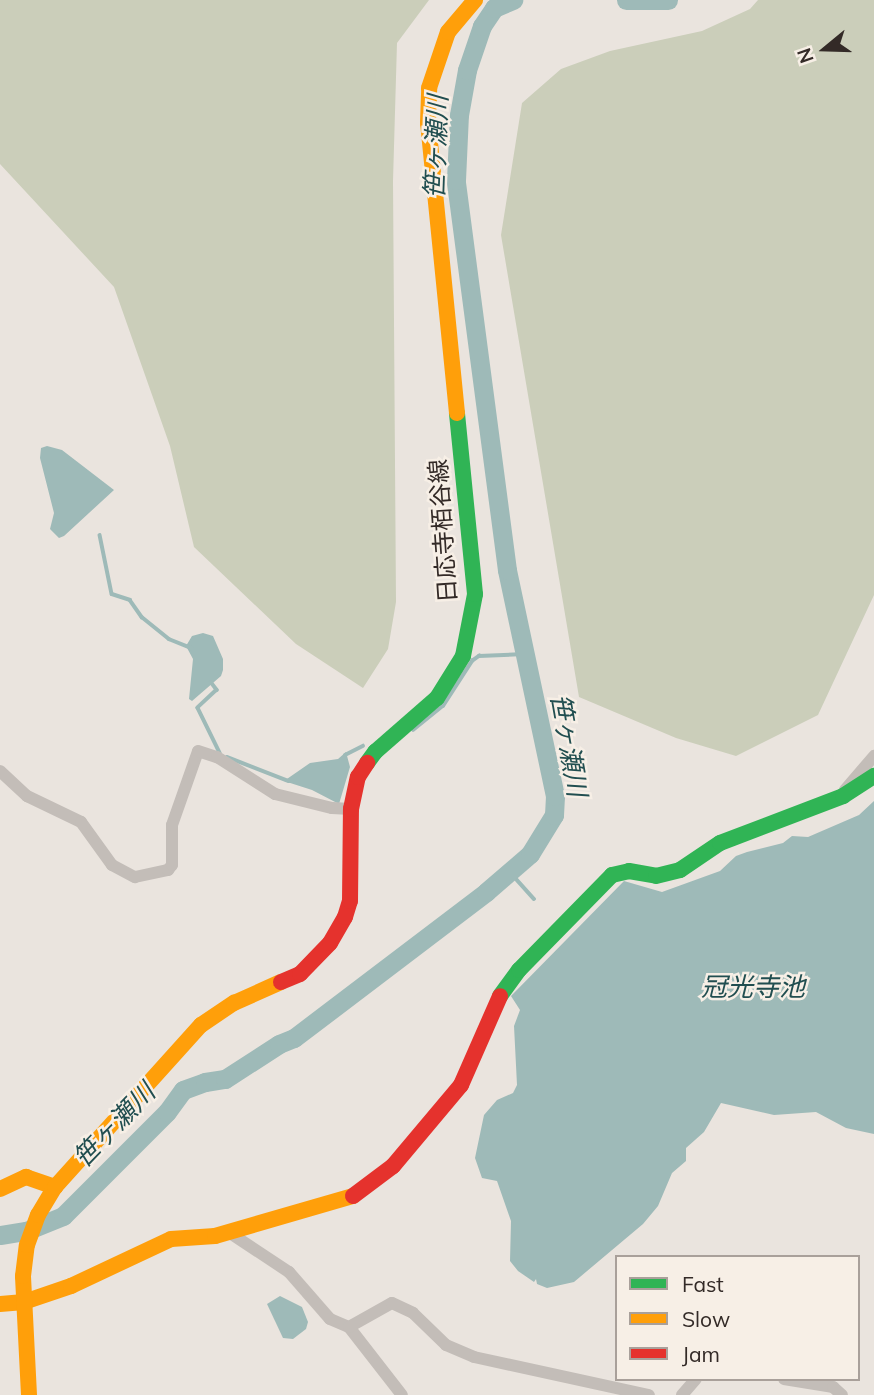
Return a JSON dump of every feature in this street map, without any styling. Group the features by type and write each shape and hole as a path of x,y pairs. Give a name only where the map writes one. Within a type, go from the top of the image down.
{"main road":[{"name":"日応寺栢谷線","path":"29,1395 23,1276 27,1245 37,1215 55,1186 201,1026 234,1003 299,974 330,943 345,917 350,901 351,809 358,777 374,752 437,698 463,656 475,594 429,100 437,58 448,32 475,0"},
{"path":"0,1304 24,1302 71,1286 159,1243 230,1233 354,1196 393,1166 461,1085 496,1002 519,970 612,875 629,871 656,876 680,870 720,842 843,796 874,776"},
{"path":"0,1189 26,1177 55,1186"}],"street":[{"path":"0,771 27,796 81,822 112,865 135,877 168,870 172,865 172,825 198,751 210,753 275,794 332,808 351,809"},
{"path":"843,796 846,787 874,756"},
{"path":"230,1233 289,1272 330,1319 349,1327 402,1395"},
{"path":"349,1327 392,1303 413,1313 446,1345 474,1357 649,1395"},
{"path":"682,1395 694,1381"},
{"path":"796,1381 833,1387 842,1395"}],"green space":[{"path":"0,0 429,0 397,43 393,181 396,602 388,649 363,688 296,644 194,547 170,446 114,287 0,164"},
{"path":"758,0 874,0 874,595 818,715 736,756 676,738 579,697 501,235 522,103 561,69 610,51 702,31 750,9"}],"water":[{"path":"47,446 62,450 114,490 59,538 50,529 54,513 40,458 41,448"},
{"path":"203,633 213,636 223,659 223,670 221,676 192,701 189,699 193,659 186,646 192,636"},
{"path":"346,752 350,767 339,804 312,790 284,781 310,763 338,759"},
{"name":"冠光寺池","path":"874,801 874,1134 846,1128 816,1112 774,1115 721,1103 704,1132 686,1148 686,1161 672,1173 658,1206 643,1224 574,1282 547,1288 537,1284 536,1279 534,1282 518,1271 510,1261 511,1221 497,1181 482,1178 475,1158 484,1115 497,1100 513,1093 517,1085 514,1026 520,1010 511,996 624,881 662,892 720,871 736,856 783,843 792,836 808,837 859,815"},
{"path":"280,1296 302,1307 308,1322 306,1329 293,1339 283,1338 267,1304"}],"waterway":[{"name":"笹ヶ瀬川","path":"0,1235 26,1231 63,1216 167,1112 183,1090 205,1082 225,1079 279,1044 294,1038 486,892 530,854 554,815 555,796 507,570 456,180 459,115 467,70 482,26 494,8 513,0"},
{"name":"笹ヶ瀬川","path":"626,0 668,0"},
{"path":"100,535 112,594 130,600 142,617 169,639 191,648"},
{"path":"413,730 443,706 472,661 479,656 524,654"},
{"path":"211,682 217,690 198,708 220,753"},
{"path":"345,755 363,746"},
{"path":"227,757 289,781"},
{"path":"510,872 534,899"}],"traffic: fast":[{"path":"367,763 375,752 437,698 463,656 475,594 457,413"},
{"path":"500,996 519,970 612,875 629,871 656,876 680,870 720,843 843,796 874,776"}],"traffic: slow":[{"path":"457,413 428,123 429,88 448,32 475,0"},
{"path":"29,1395 23,1276 27,1245 38,1215 55,1187 201,1025 234,1003 281,982"},
{"path":"0,1189 26,1177 55,1187"},
{"path":"0,1304 24,1302 71,1286 171,1239 215,1236 353,1196"}],"traffic: jam":[{"path":"281,982 300,974 330,943 345,917 350,901 351,809 358,777 367,763"},
{"path":"353,1196 393,1166 461,1085 500,996"}]}
